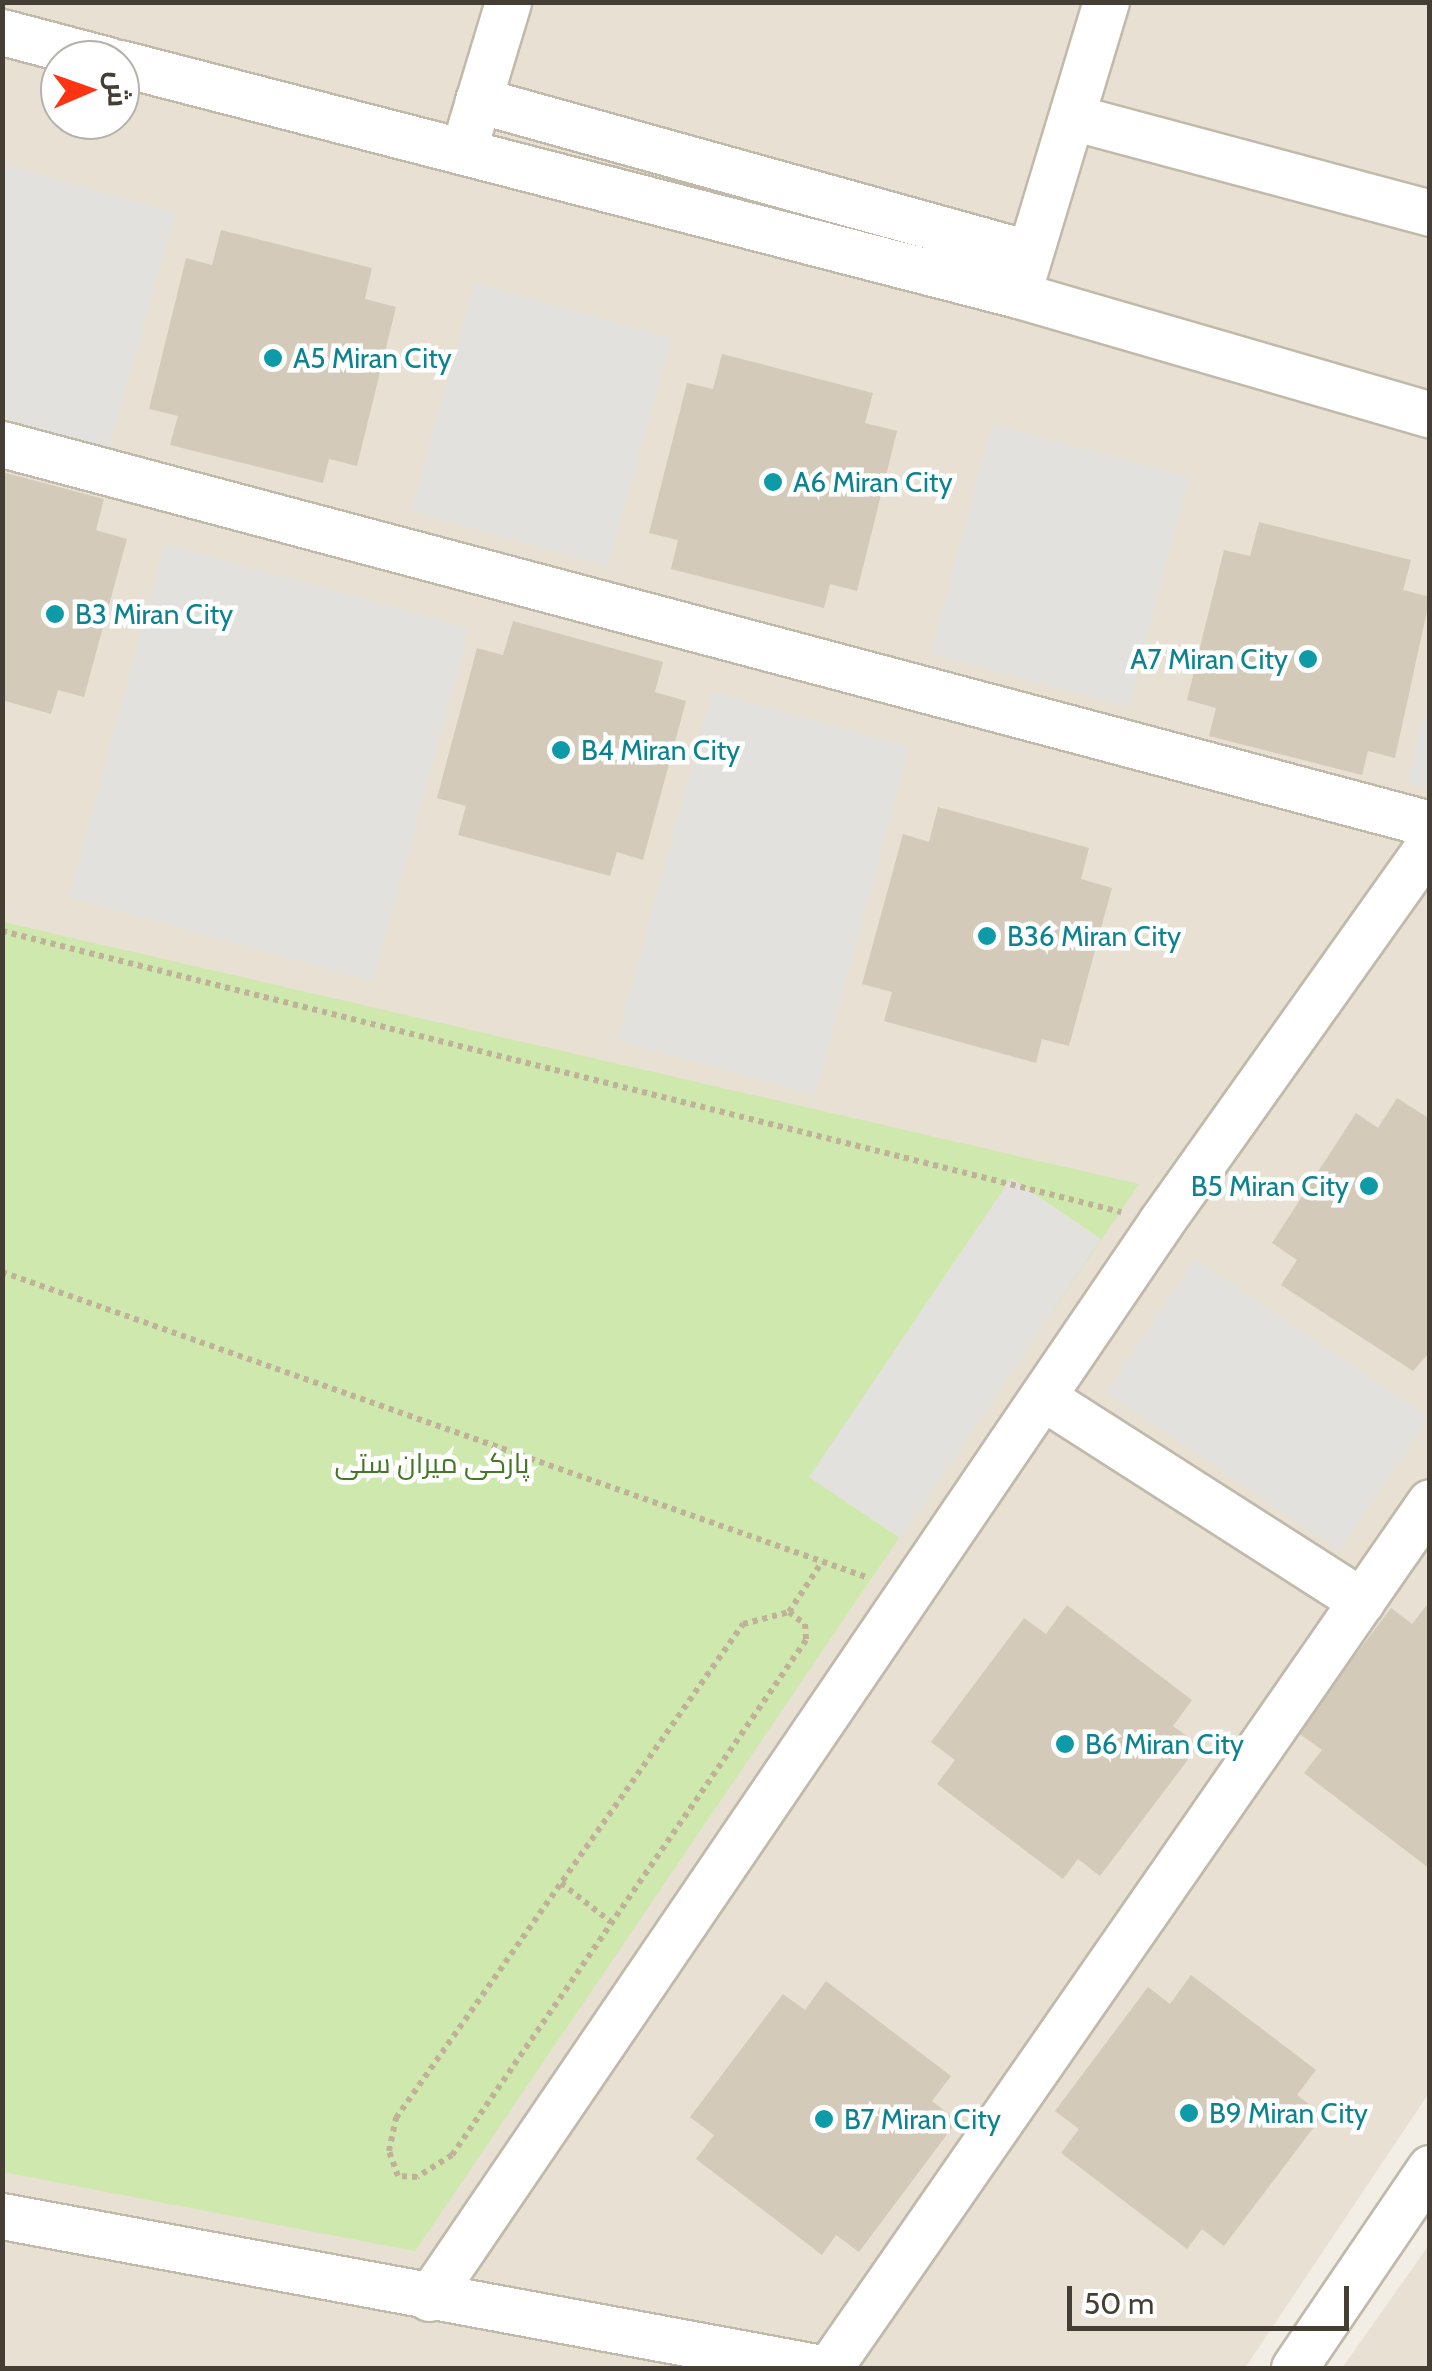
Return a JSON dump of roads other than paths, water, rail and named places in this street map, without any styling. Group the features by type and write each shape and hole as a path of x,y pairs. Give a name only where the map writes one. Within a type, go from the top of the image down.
{"street":[{"path":"462,154 508,2"},
{"path":"1023,274 1106,2"},
{"path":"2,32 40,42"},
{"path":"140,68 462,154 1023,274"},
{"path":"478,100 1023,274 1430,415"},
{"path":"1072,117 1430,213"},
{"path":"2,444 1430,824"},
{"path":"429,2298 1161,1222 1430,844"},
{"path":"1044,1398 1362,1601"},
{"path":"829,2368 1430,1502"},
{"path":"1294,2368 1430,2168"},
{"path":"2,2216 821,2368"}],"place":[{"name":"A5 Miran City","path":"273,358"},
{"name":"A6 Miran City","path":"773,482"},
{"name":"B3 Miran City","path":"55,614"},
{"name":"A7 Miran City","path":"1308,659"},
{"name":"B4 Miran City","path":"561,750"},
{"name":"B36 Miran City","path":"987,936"},
{"name":"B5 Miran City","path":"1369,1186"},
{"name":"B6 Miran City","path":"1065,1744"},
{"name":"B9 Miran City","path":"1189,2113"},
{"name":"B7 Miran City","path":"824,2119"}],"park label":[{"name":"پارکی میران ستی","path":"432,1463"}]}
